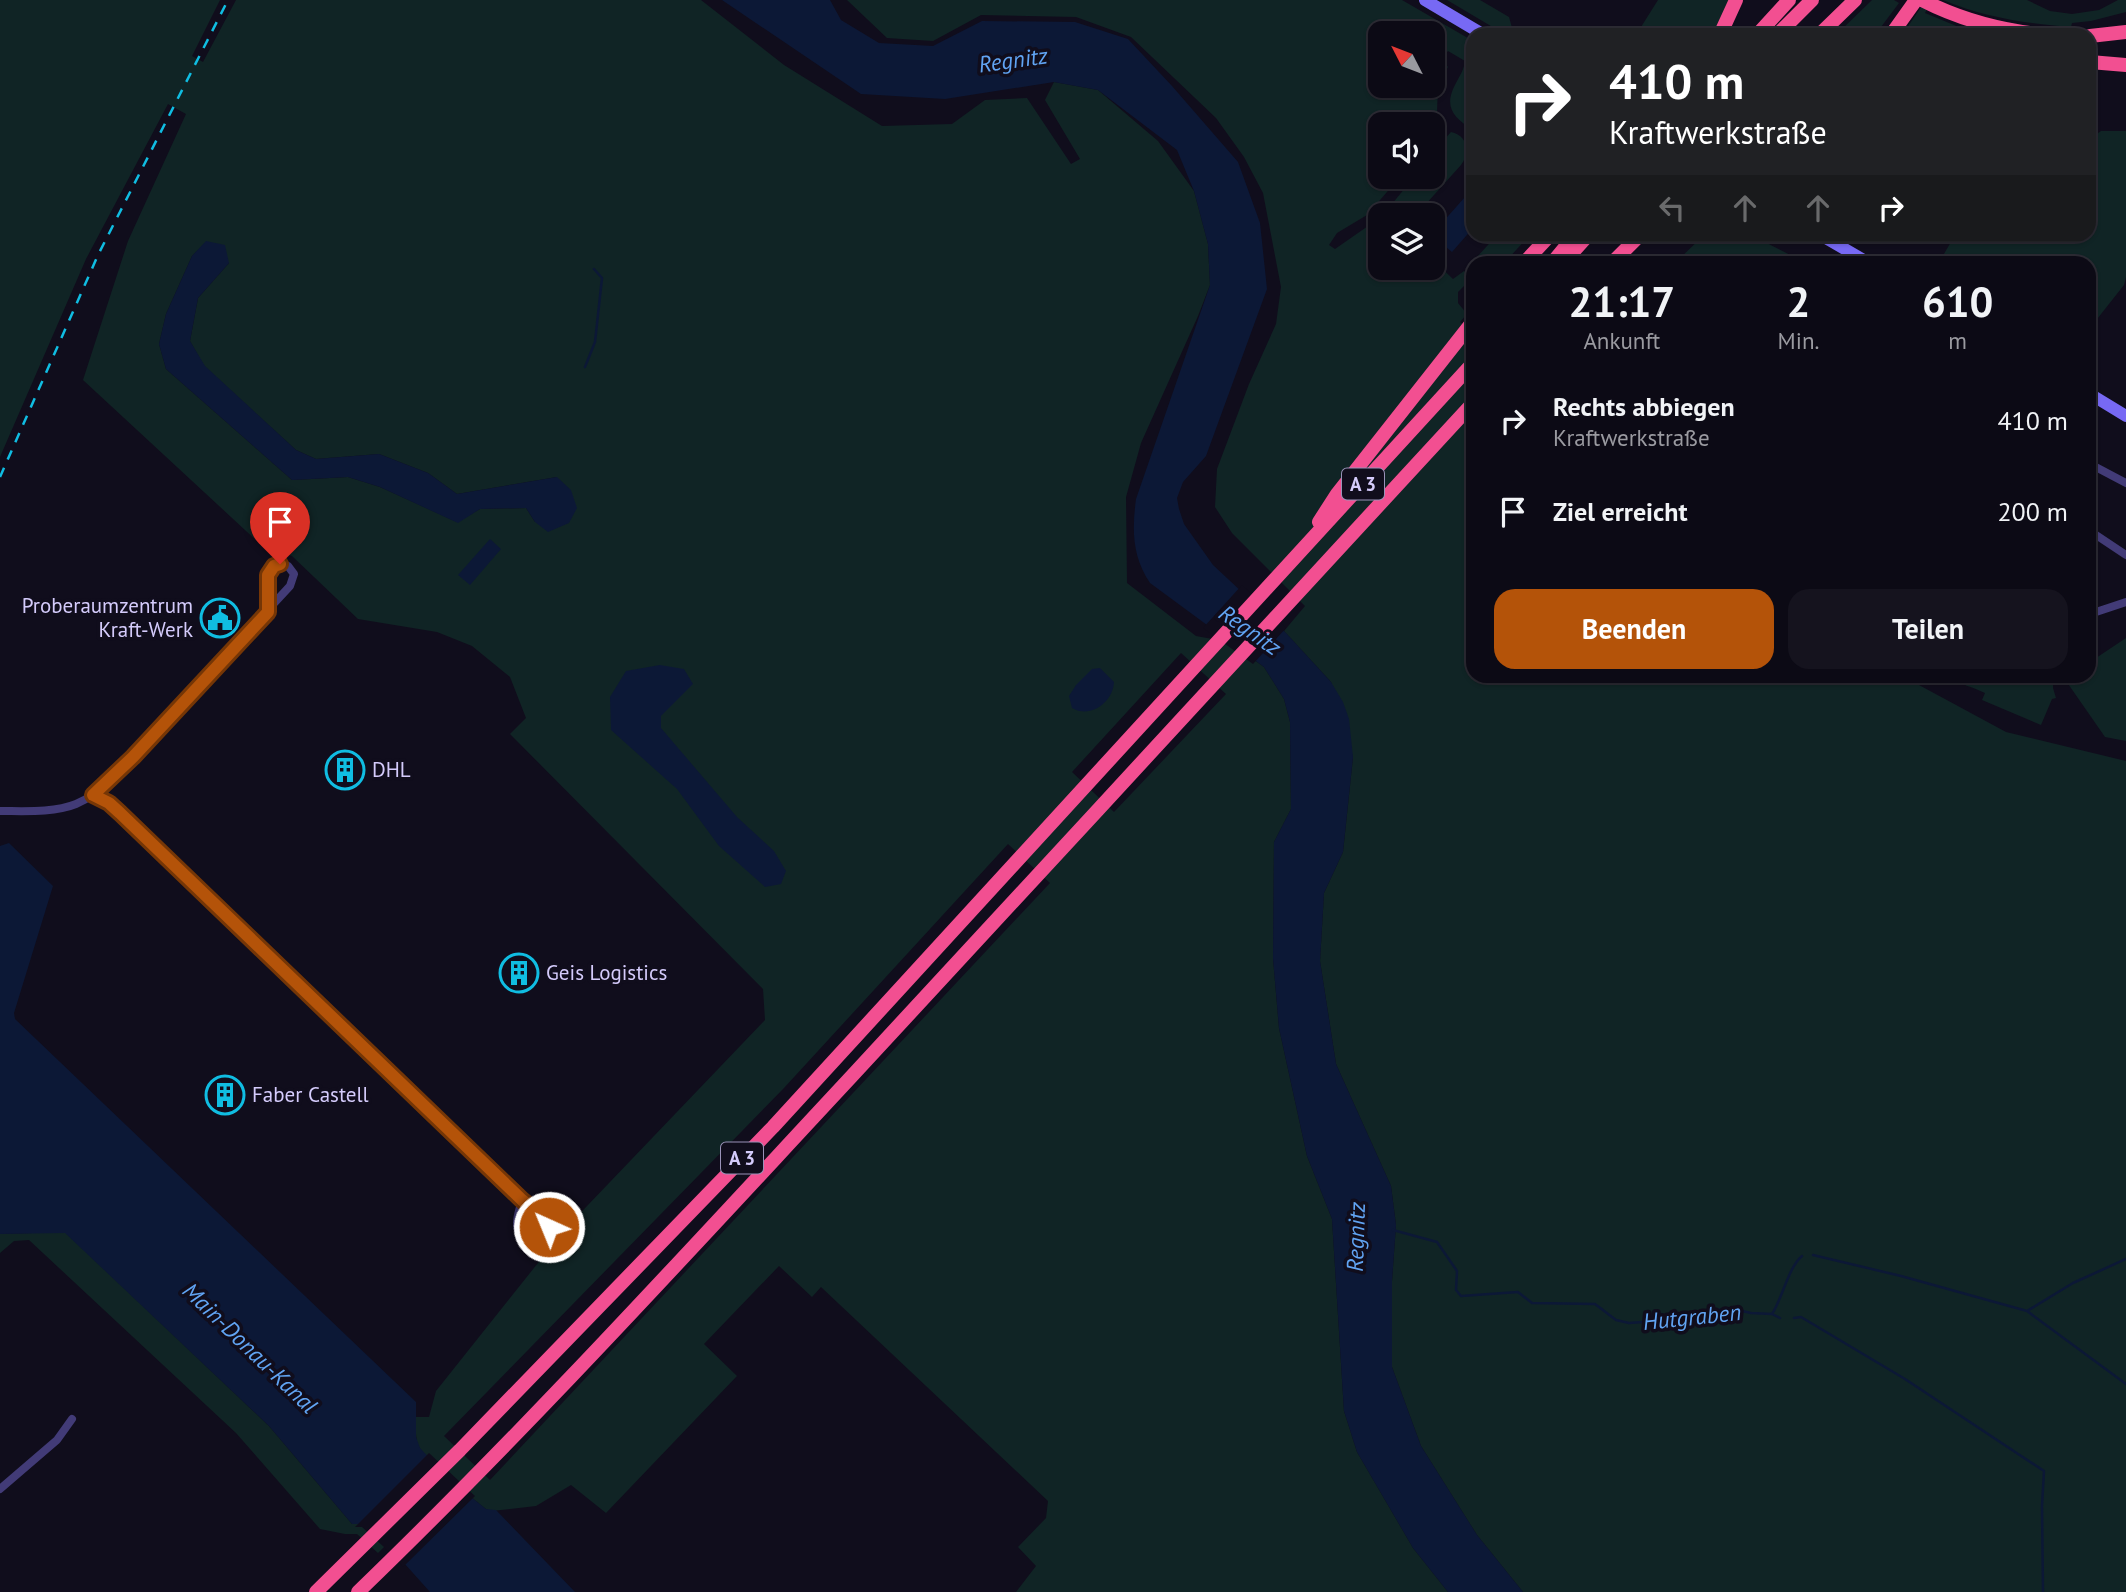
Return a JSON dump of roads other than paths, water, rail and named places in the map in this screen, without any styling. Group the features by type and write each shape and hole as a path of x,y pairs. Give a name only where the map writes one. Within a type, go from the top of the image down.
{"highway":[{"path":"1723,28 1736,0"},
{"path":"1763,28 1788,0"},
{"path":"1784,28 1812,0"},
{"path":"1826,28 1855,0"},
{"path":"1896,28 1916,0"},
{"path":"1922,0 1946,11 1999,28"},
{"path":"2096,35 2126,32"},
{"path":"2096,62 2126,65"},
{"path":"1531,256 1544,242"},
{"path":"1558,256 1569,242"},
{"path":"1570,256 1583,242"},
{"path":"1607,256 1620,242"},
{"path":"1619,256 1633,242"},
{"name":"A 3","path":"1420,406 1466,333"},
{"name":"A 3","path":"316,1592 460,1450 764,1136 1297,557 1420,406 1466,359"},
{"name":"A 3","path":"1420,406 1466,369"},
{"path":"1297,557 1337,494 1420,406"},
{"name":"A 3","path":"358,1592 481,1471 712,1226 1466,411"}],"street":[{"path":"1425,0 1472,28"},
{"path":"1833,242 1857,256"},
{"path":"2096,398 2126,416"},
{"path":"2096,467 2126,483"},
{"path":"2096,535 2126,555"},
{"path":"0,811 64,807 93,795 133,757 268,612 293,582 294,574 288,566 277,564 270,571 268,612"},
{"path":"2096,612 2126,602"},
{"path":"93,795 109,803 123,816 522,1200 544,1218 548,1224 546,1235 539,1240 527,1239 517,1228 522,1200"},
{"path":"0,1489 57,1440 72,1419"}],"water":[{"name":"Regnitz","path":"722,0 830,0 841,20 879,43 933,46 982,21 1075,22 1128,39 1238,162 1260,223 1267,289 1206,456 1183,482 1177,498 1179,509 1184,524 1213,565 1286,633 1331,682 1349,719 1353,757 1343,852 1324,893 1320,961 1336,1064 1391,1186 1396,1225 1392,1281 1392,1367 1421,1446 1477,1535 1523,1592 1448,1592 1413,1548 1357,1452 1344,1411 1332,1219 1307,1156 1279,1028 1273,958 1274,842 1291,809 1290,722 1284,699 1264,667 1150,583 1137,553 1134,532 1136,499 1210,285 1208,244 1194,191 1177,150 1098,90 1054,82 945,99 861,94"},
{"path":"1466,196 1466,236 1452,252 1445,246 1445,220"},
{"path":"206,241 225,245 229,263 198,298 190,341 205,366 296,450 316,459 379,454 428,473 457,494 557,477 571,490 577,508 569,523 548,532 535,522 526,508 480,509 458,523 380,487 348,477 292,480 166,369 159,344 166,314 192,256"},
{"path":"490,539 501,549 470,585 458,575"},
{"path":"660,665 684,669 693,684 661,716 661,728 737,817 774,851 786,871 781,884 765,887 719,846 677,789 611,730 610,697 626,671"},
{"path":"1100,668 1114,682 1110,696 1100,707 1093,710 1079,711 1072,708 1069,696 1076,685 1092,669"},
{"name":"Main-Donau-Kanal","path":"9,843 53,886 14,1013 15,1019 416,1402 416,1437 420,1448 452,1482 486,1509 496,1510 575,1592 430,1592 387,1544 363,1524 352,1524 269,1426 65,1233 0,1234 0,846"}],"waterway":[{"path":"585,367 595,342 602,278 594,269"},
{"name":"Hutgraben","path":"1393,1230 1437,1242 1457,1271 1456,1290 1461,1296 1518,1292 1532,1303 1595,1304 1616,1320 1629,1323 1700,1318 1716,1310 1733,1309 1772,1314 1793,1268 1802,1256"},
{"name":"Hutgraben","path":"1813,1255 2027,1311 2073,1283 2126,1259"},
{"path":"2027,1311 2126,1384"},
{"path":"1772,1314 1780,1318"},
{"path":"1794,1318 1801,1317 1905,1379 2044,1471 2043,1592"}],"railway":[{"path":"0,477 98,255 228,0"}],"place":[{"name":"Proberaumzentrum Kraft-Werk","path":"220,618"},
{"name":"DHL","path":"345,770"},
{"name":"Geis Logistics","path":"519,973"},
{"name":"Faber Castell","path":"225,1095"}]}
